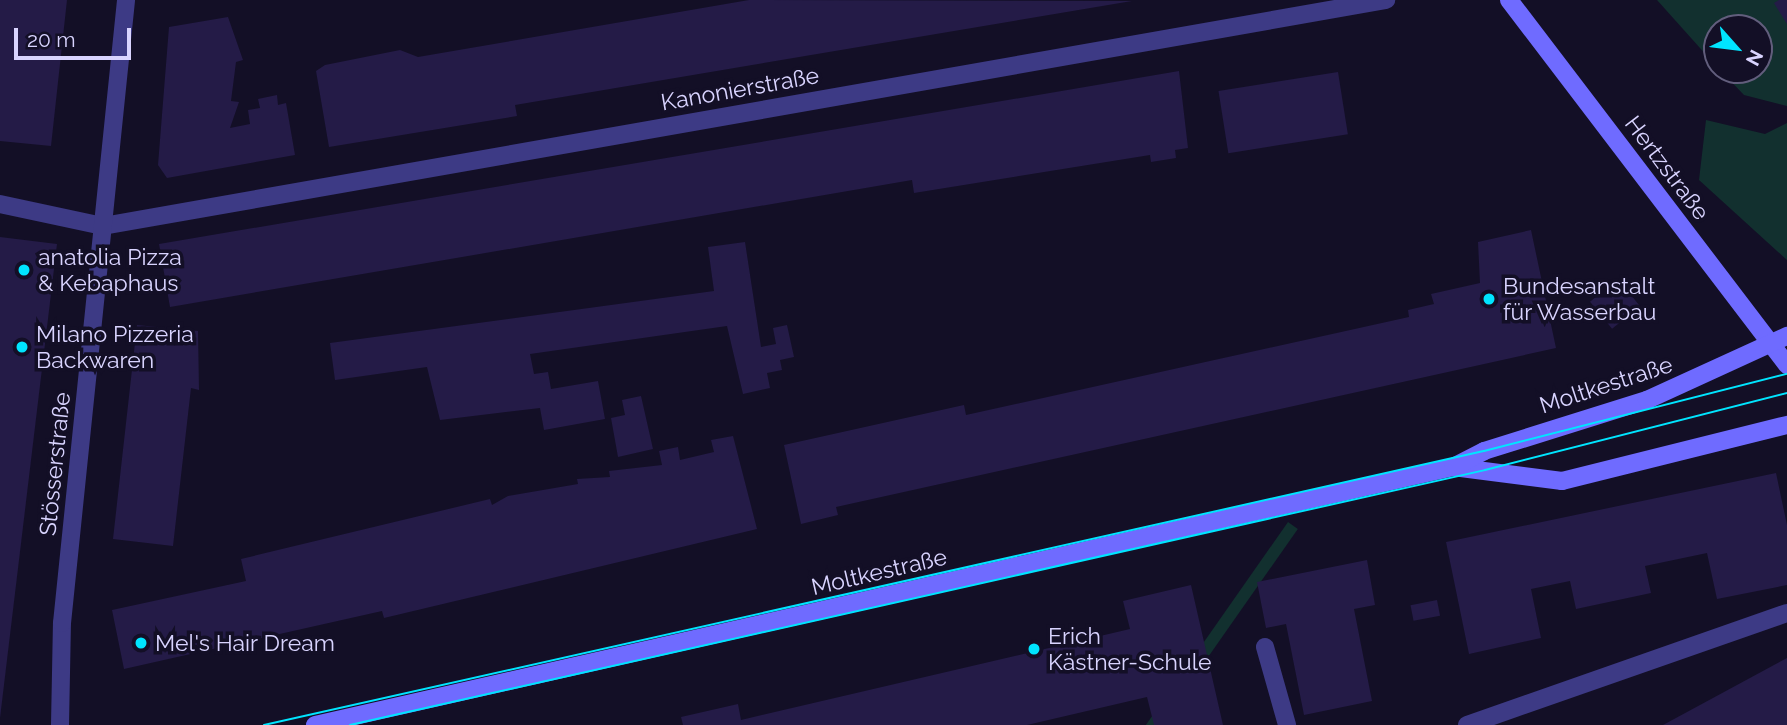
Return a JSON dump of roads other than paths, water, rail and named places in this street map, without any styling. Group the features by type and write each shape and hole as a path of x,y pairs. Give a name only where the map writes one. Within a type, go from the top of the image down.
{"main road":[{"name":"Hertzstraße","path":"1509,0 1779,340 1787,365"},
{"name":"Moltkestraße","path":"315,725 1453,467 1484,451 1647,400 1779,340"},
{"name":"Moltkestraße","path":"1453,467 1562,481 1787,425"}],"street":[{"name":"Stösserstraße","path":"60,725 62,623 126,0"},
{"name":"Kanonierstraße","path":"103,226 1386,0"},
{"path":"0,204 103,226"},
{"path":"1467,725 1493,720 1787,613"},
{"path":"1265,647 1287,725"}],"tram line":[{"path":"264,725 1484,451 1787,374"},
{"path":"350,725 1485,470 1787,393"}],"place":[{"name":"anatolia Pizza & Kebaphaus","path":"24,270"},
{"name":"Bundesanstalt für Wasserbau","path":"1489,299"},
{"name":"Milano Pizzeria Backwaren","path":"22,347"},
{"name":"Mel's Hair Dream","path":"141,643"},
{"name":"Erich Kästner-Schule","path":"1034,649"}]}
